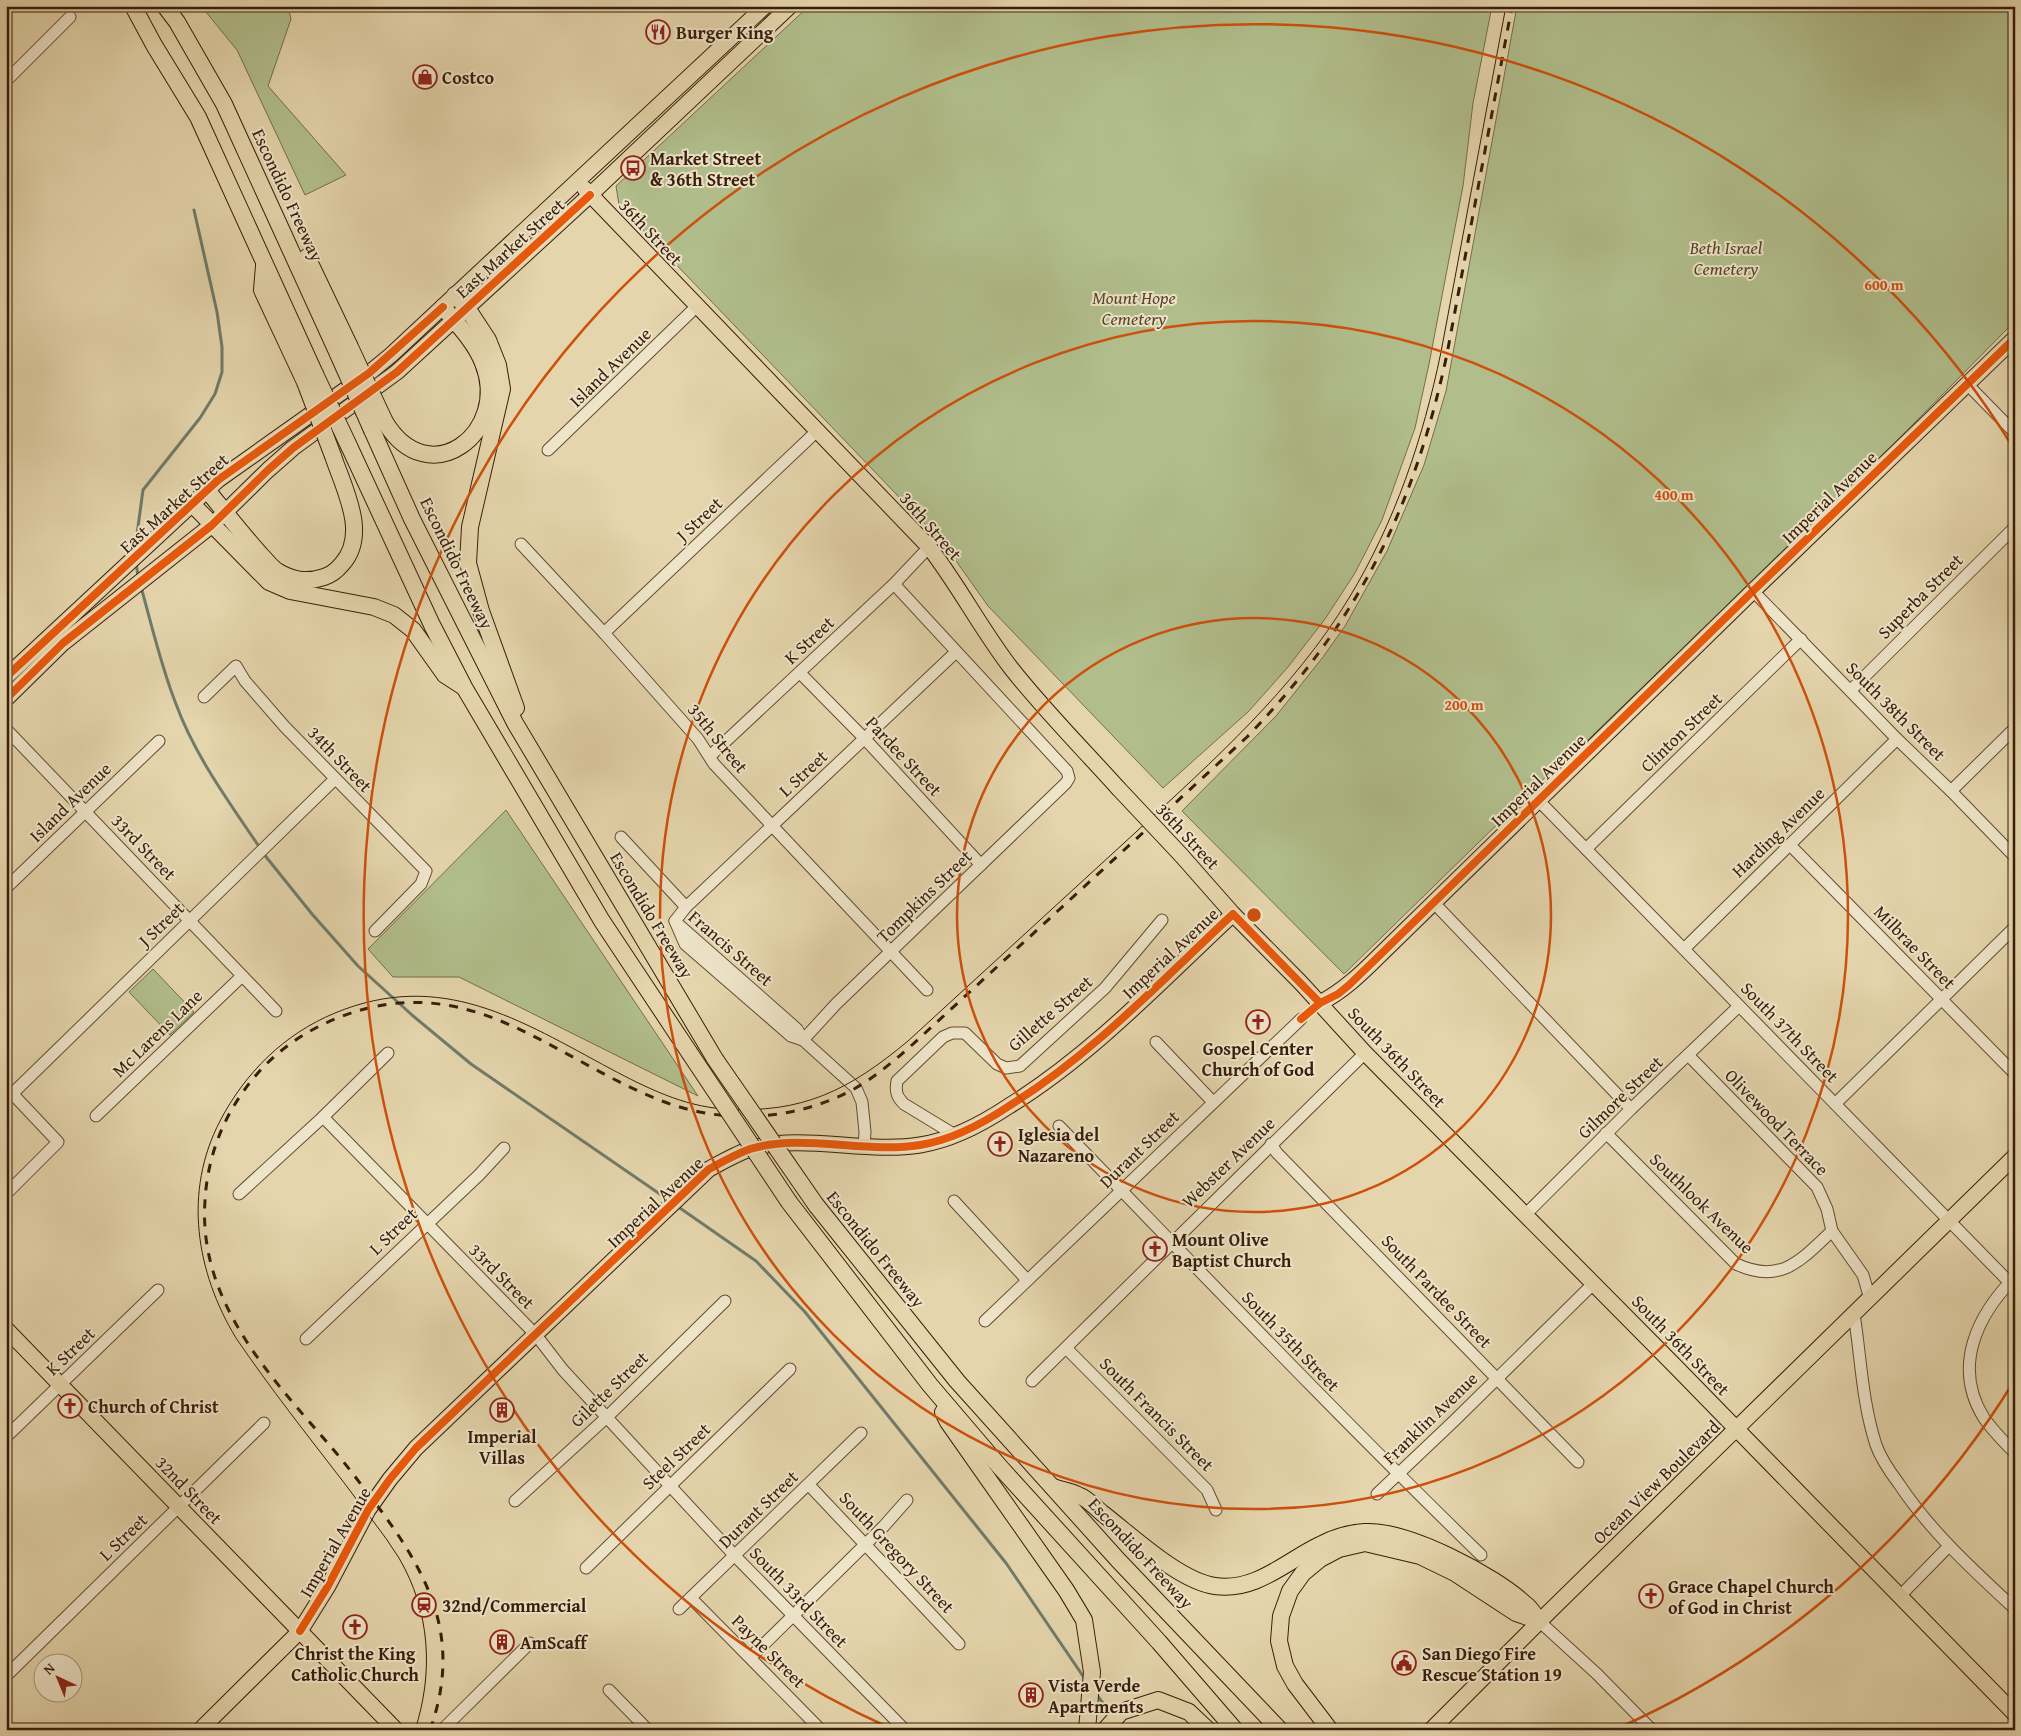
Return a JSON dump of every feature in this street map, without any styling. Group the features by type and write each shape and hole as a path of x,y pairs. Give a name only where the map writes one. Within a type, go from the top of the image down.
{"highway":[{"path":"122,6 154,44"},
{"path":"133,6 198,117 264,266 262,290 349,446 432,625 464,687 602,921 789,1202 930,1385 1000,1467 1159,1642 1235,1730"},
{"name":"Escondido Freeway","path":"165,6 177,22 224,104 267,196 344,350 379,426 421,536 486,668 535,759 715,1059 816,1206 957,1381 1118,1560 1280,1730"},
{"path":"461,301 488,340 498,365 502,390 470,527 468,563 481,611 535,759"},
{"path":"379,426 405,446 420,453 433,454 450,452 466,443 478,430 488,401 488,385 484,365 478,352 443,307"},
{"path":"207,490 274,570 290,578 305,581 328,576 337,569 351,552 355,529 310,378"},
{"path":"192,504 260,574 278,587 374,607 394,615 413,630 445,675 464,687"},
{"path":"930,1385 948,1422 1066,1590 1084,1620 1092,1672 1088,1724"},
{"path":"1053,1487 1080,1495 1180,1573 1215,1586 1244,1585 1271,1574 1322,1544 1340,1537 1367,1532 1397,1537 1427,1546 1456,1559 1492,1580 1526,1604 1539,1621"},
{"path":"1330,1730 1295,1684 1285,1666 1278,1641 1281,1616 1290,1591 1304,1573 1320,1559 1339,1549 1365,1543 1420,1556 1455,1573 1516,1613 1539,1621"},
{"path":"1105,1730 1121,1712 1158,1700 1189,1712 1208,1730"}],"main road":[{"name":"East Market Street","path":"6,699 63,643 212,525 293,448 397,372 454,320 461,301 577,181 765,6"},
{"name":"East Market Street","path":"6,677 207,490 261,448 369,373 443,307 461,301 590,196 790,6"},
{"name":"36th Street","path":"577,181 696,307 929,547 943,565 980,626 1011,668 1233,914"},
{"name":"Imperial Avenue","path":"200,1730 300,1631 328,1586 368,1510 390,1479 416,1448 709,1170 749,1149 769,1145 803,1144 891,1148 921,1145 980,1125 1033,1092 1074,1062 1233,914 1320,1003 1338,994 2015,338"},
{"name":"South 36th Street","path":"1320,1003 1365,1053 1594,1283 2015,1714"},
{"name":"Ocean View Boulevard","path":"1431,1730 1539,1621 1737,1430 2015,1156"},
{"name":"32nd Street","path":"6,1329 396,1730"}],"street":[{"path":"6,81 70,17"},
{"name":"Island Avenue","path":"548,450 696,307"},
{"path":"1968,384 2015,433"},
{"name":"J Street","path":"604,633 817,431"},
{"name":"Superba Street","path":"1850,690 2015,527"},
{"name":"35th Street","path":"521,544 604,633 698,739 714,764 927,990"},
{"name":"K Street","path":"710,756 894,584 929,547"},
{"path":"894,584 956,652"},
{"name":"South 38th Street","path":"1753,591 2015,857"},
{"name":"Clinton Street","path":"1586,849 1801,640"},
{"name":"L Street","path":"674,921 686,907 956,652"},
{"name":"Tompkins Street","path":"803,1040 836,1004 1066,783 1069,778 1067,771 956,652"},
{"name":"34th Street","path":"204,697 236,666 245,681 285,727 426,871 421,884 375,931"},
{"name":"Pardee Street","path":"800,672 865,739 981,865"},
{"path":"1951,791 2015,728"},
{"name":"33rd Street","path":"6,729 276,1011"},
{"name":"Harding Avenue","path":"1684,949 1897,739"},
{"name":"Island Avenue","path":"6,888 159,741"},
{"name":"J Street","path":"9,1091 190,921 335,779"},
{"name":"South 37th Street","path":"1539,801 2013,1283"},
{"name":"Francis Street","path":"621,837 686,907"},
{"name":"Milbrae Street","path":"1790,845 2015,1074"},
{"path":"1434,903 1631,1109"},
{"name":"Gillette Street","path":"955,1135 904,1104 898,1098 896,1090 897,1081 943,1037 952,1033 965,1033 997,1064 1006,1068 1020,1066 1105,988 1162,920"},
{"name":"Francis Street","path":"674,921 685,944 791,1036 803,1040 856,1088 862,1102 865,1132 864,1148"},
{"path":"1835,1104 2015,927"},
{"name":"Mc Larens Lane","path":"96,1116 242,976"},
{"name":"Gilmore Street","path":"1526,1214 1631,1109 1739,1006"},
{"name":"Durant Street","path":"985,1321 1301,1019"},
{"path":"1156,1042 1213,1102"},
{"path":"239,1194 323,1117 388,1053"},
{"name":"Webster Avenue","path":"1032,1381 1170,1242 1365,1053"},
{"name":"Olivewood Terrace","path":"1688,1055 1817,1187 1827,1209 1832,1231 1863,1275 1870,1298"},
{"path":"6,1194 58,1142 9,1091"},
{"name":"33rd Street","path":"323,1117 536,1335 550,1355 671,1486"},
{"name":"South 35th Street","path":"1059,1126 1398,1474 1482,1555"},
{"name":"Southlook Avenue","path":"1606,1134 1736,1264 1752,1272 1786,1269 1800,1260 1832,1231"},
{"name":"South Pardee Street","path":"1271,1144 1284,1160 1578,1462"},
{"name":"L Street","path":"306,1339 479,1175 504,1148"},
{"path":"954,1201 1027,1280"},
{"name":"Franklin Avenue","path":"1377,1494 1594,1283"},
{"path":"2013,1283 1992,1304 1979,1324 1972,1346 1970,1370 1974,1394 1983,1416 1990,1427 2015,1453"},
{"name":"K Street","path":"6,1437 158,1290"},
{"name":"Gilette Street","path":"515,1501 607,1417 725,1301"},
{"path":"1854,1314 1865,1403 1877,1446 1885,1464 1912,1504 1949,1546 2015,1609"},
{"name":"South Francis Street","path":"1066,1348 1207,1490 1216,1510"},
{"name":"Steel Street","path":"586,1568 790,1369"},
{"name":"L Street","path":"6,1676 264,1423"},
{"name":"Durant Street","path":"679,1609 861,1433"},
{"name":"South Gregory Street","path":"808,1485 959,1644"},
{"name":"South 33rd Street","path":"671,1486 735,1556 905,1730"},
{"path":"750,1657 866,1544 907,1500"},
{"path":"1900,1596 1949,1546"},
{"name":"Payne Street","path":"691,1598 821,1730"},
{"path":"1539,1621 1597,1674 1648,1728"},
{"path":"442,1730 530,1642"},
{"path":"609,1690 648,1730"}],"green space":[{"path":"201,6 288,6 291,19 268,86 346,175 305,195 237,50"},
{"name":"Mount Hope Cemetery","path":"809,6 1492,6 1473,103 1463,186 1429,364 1415,428 1382,520 1355,573 1325,619 1288,667 1249,711 1163,788 988,606 944,544 619,205 616,186"},
{"name":"Beth Israel Cemetery","path":"1517,6 2015,6 2015,321 1869,469 1567,760 1563,760 1344,974 1182,811 1276,716 1345,626 1387,551 1424,465 1446,391"},
{"path":"506,810 698,1096 459,977 393,977 368,949"},
{"path":"153,969 194,1012 170,1035 129,992"}],"waterway":[{"path":"135,549 143,490 200,418 215,394 222,372 222,347 217,312 194,210"},
{"path":"136,563 138,576"},
{"path":"141,587 166,675 184,723 213,778 260,848"},
{"path":"263,853 312,914 358,966 412,1015 471,1064 670,1201"},
{"path":"677,1206 756,1261 805,1312 1006,1563 1085,1679"},
{"path":"1096,1694 1112,1715"},
{"path":"1118,1721 1126,1730"}],"tram line":[{"path":"415,1730 425,1686 426,1642 423,1620 409,1578 399,1558 386,1539 236,1338 222,1313 211,1286 199,1231 198,1203 201,1176 208,1148 230,1103 254,1071 299,1032 335,1013 374,1001 410,996 445,998 479,1006 512,1018 544,1033 625,1076 666,1095 694,1104 724,1109 752,1110 778,1107 801,1103 824,1095 865,1073 908,1041 1223,751 1278,693 1303,663 1327,632 1349,598 1394,510 1426,416 1441,352 1506,6"}],"railway":[{"path":"430,1730 439,1699 443,1669 442,1641 437,1615 428,1589 415,1563 382,1512 339,1456 285,1394 243,1336 226,1305 213,1272 206,1238 206,1186 216,1144 235,1104 252,1079 274,1057 298,1038 340,1017 387,1004 430,1003 470,1010 508,1024 546,1042 622,1083 662,1101 686,1109 734,1116 784,1113 808,1108 831,1100 854,1089 877,1074 912,1045 1247,737 1286,694 1320,650 1350,606 1376,560 1398,513 1417,463 1433,410 1447,354 1512,6"}],"cycle path":[{"path":"6,699 63,643 212,525 293,448 397,372 590,195"},
{"path":"6,677 218,480 369,373 443,307"},
{"path":"1301,1019 1320,1003 1338,994 1349,985 2015,338"},
{"path":"300,1631 328,1586 368,1510 390,1479 416,1448 709,1169 750,1149 770,1145 812,1143 899,1147 932,1143 966,1130 988,1119 1040,1086 1098,1040 1233,914 1320,1003"}],"place":[{"name":"Burger King","path":"658,32"},
{"name":"Costco","path":"425,77"},
{"name":"Market Street & 36th Street","path":"633,168"},
{"name":"Gospel Center Church of God","path":"1258,1022"},
{"name":"Iglesia del Nazareno","path":"1000,1144"},
{"name":"Mount Olive Baptist Church","path":"1155,1249"},
{"name":"Church of Christ","path":"70,1406"},
{"name":"Imperial Villas","path":"502,1410"},
{"name":"Grace Chapel Church of God in Christ","path":"1651,1596"},
{"name":"32nd/Commercial","path":"424,1605"},
{"name":"Christ the King Catholic Church","path":"355,1627"},
{"name":"AmScaff","path":"502,1642"},
{"name":"San Diego Fire Rescue Station 19","path":"1404,1663"},
{"name":"Vista Verde Apartments","path":"1031,1695"}]}
